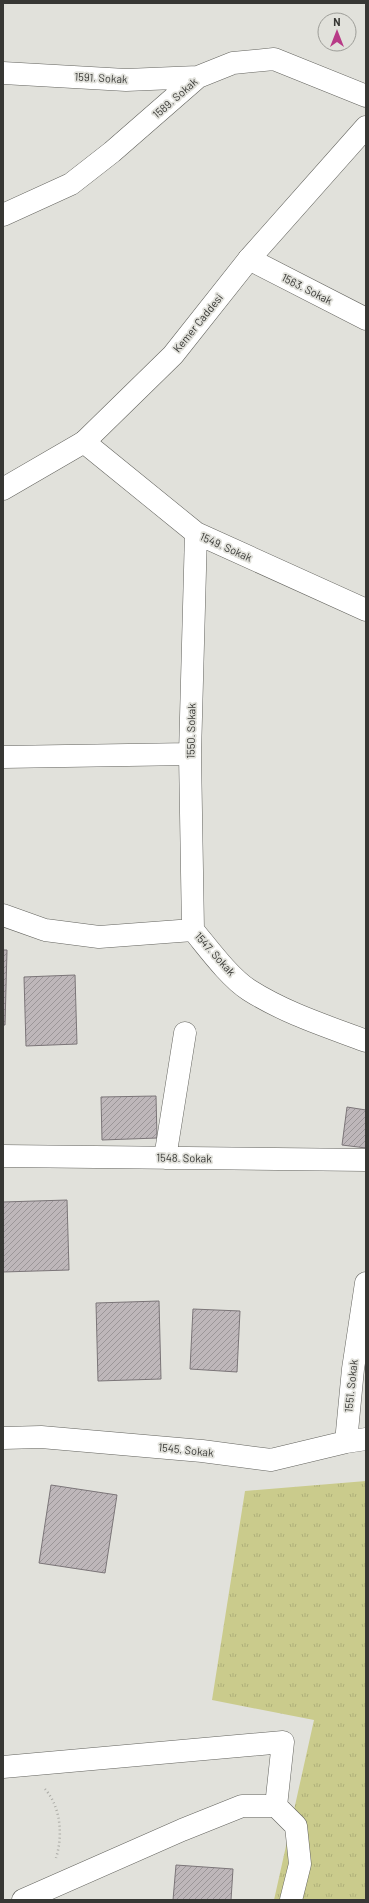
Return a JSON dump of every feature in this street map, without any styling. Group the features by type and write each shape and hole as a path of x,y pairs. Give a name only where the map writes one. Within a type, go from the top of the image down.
{"street":[{"name":"1589. Sokak","path":"3,215 71,184 112,152 198,77 233,63 274,59 366,96"},
{"name":"1591. Sokak","path":"3,73 126,80 198,77"},
{"name":"Kemer Caddesi","path":"3,489 84,442 173,355 249,259 366,127"},
{"name":"1563. Sokak","path":"249,259 366,319"},
{"name":"1549. Sokak","path":"84,442 196,533 366,610"},
{"name":"1550. Sokak","path":"193,930 190,754 196,533"},
{"path":"3,757 190,754"},
{"name":"1547. Sokak","path":"3,915 45,930 99,937 193,930 214,957 248,989 291,1013 366,1041"},
{"path":"165,1158 185,1034"},
{"name":"1548. Sokak","path":"3,1156 366,1160"},
{"name":"1551. Sokak","path":"356,1441 353,1369 366,1283"},
{"name":"1545. Sokak","path":"3,1438 41,1437 202,1451 271,1460 356,1441"},
{"path":"3,1767 283,1742 276,1806"},
{"path":"23,1900 182,1830 242,1806 276,1806 296,1826 300,1864 291,1900"}],"path":[{"path":"43,1787 51,1796 58,1818 60,1832 58,1850 54,1862"}],"green space":[{"path":"366,1481 366,1900 274,1900 314,1720 212,1700 245,1491"}],"building":[{"path":"3,950 7,950 5,1025 3,1025"},
{"path":"75,975 77,1044 26,1046 24,977"},
{"path":"156,1096 157,1138 102,1140 101,1097"},
{"path":"347,1107 366,1110 366,1148 342,1145"},
{"path":"67,1200 69,1270 3,1272 3,1202"},
{"path":"159,1301 161,1379 98,1381 96,1303"},
{"path":"193,1309 240,1311 237,1372 190,1369"},
{"path":"51,1485 117,1495 105,1573 39,1563"},
{"path":"176,1865 233,1869 231,1900 173,1900"}]}
